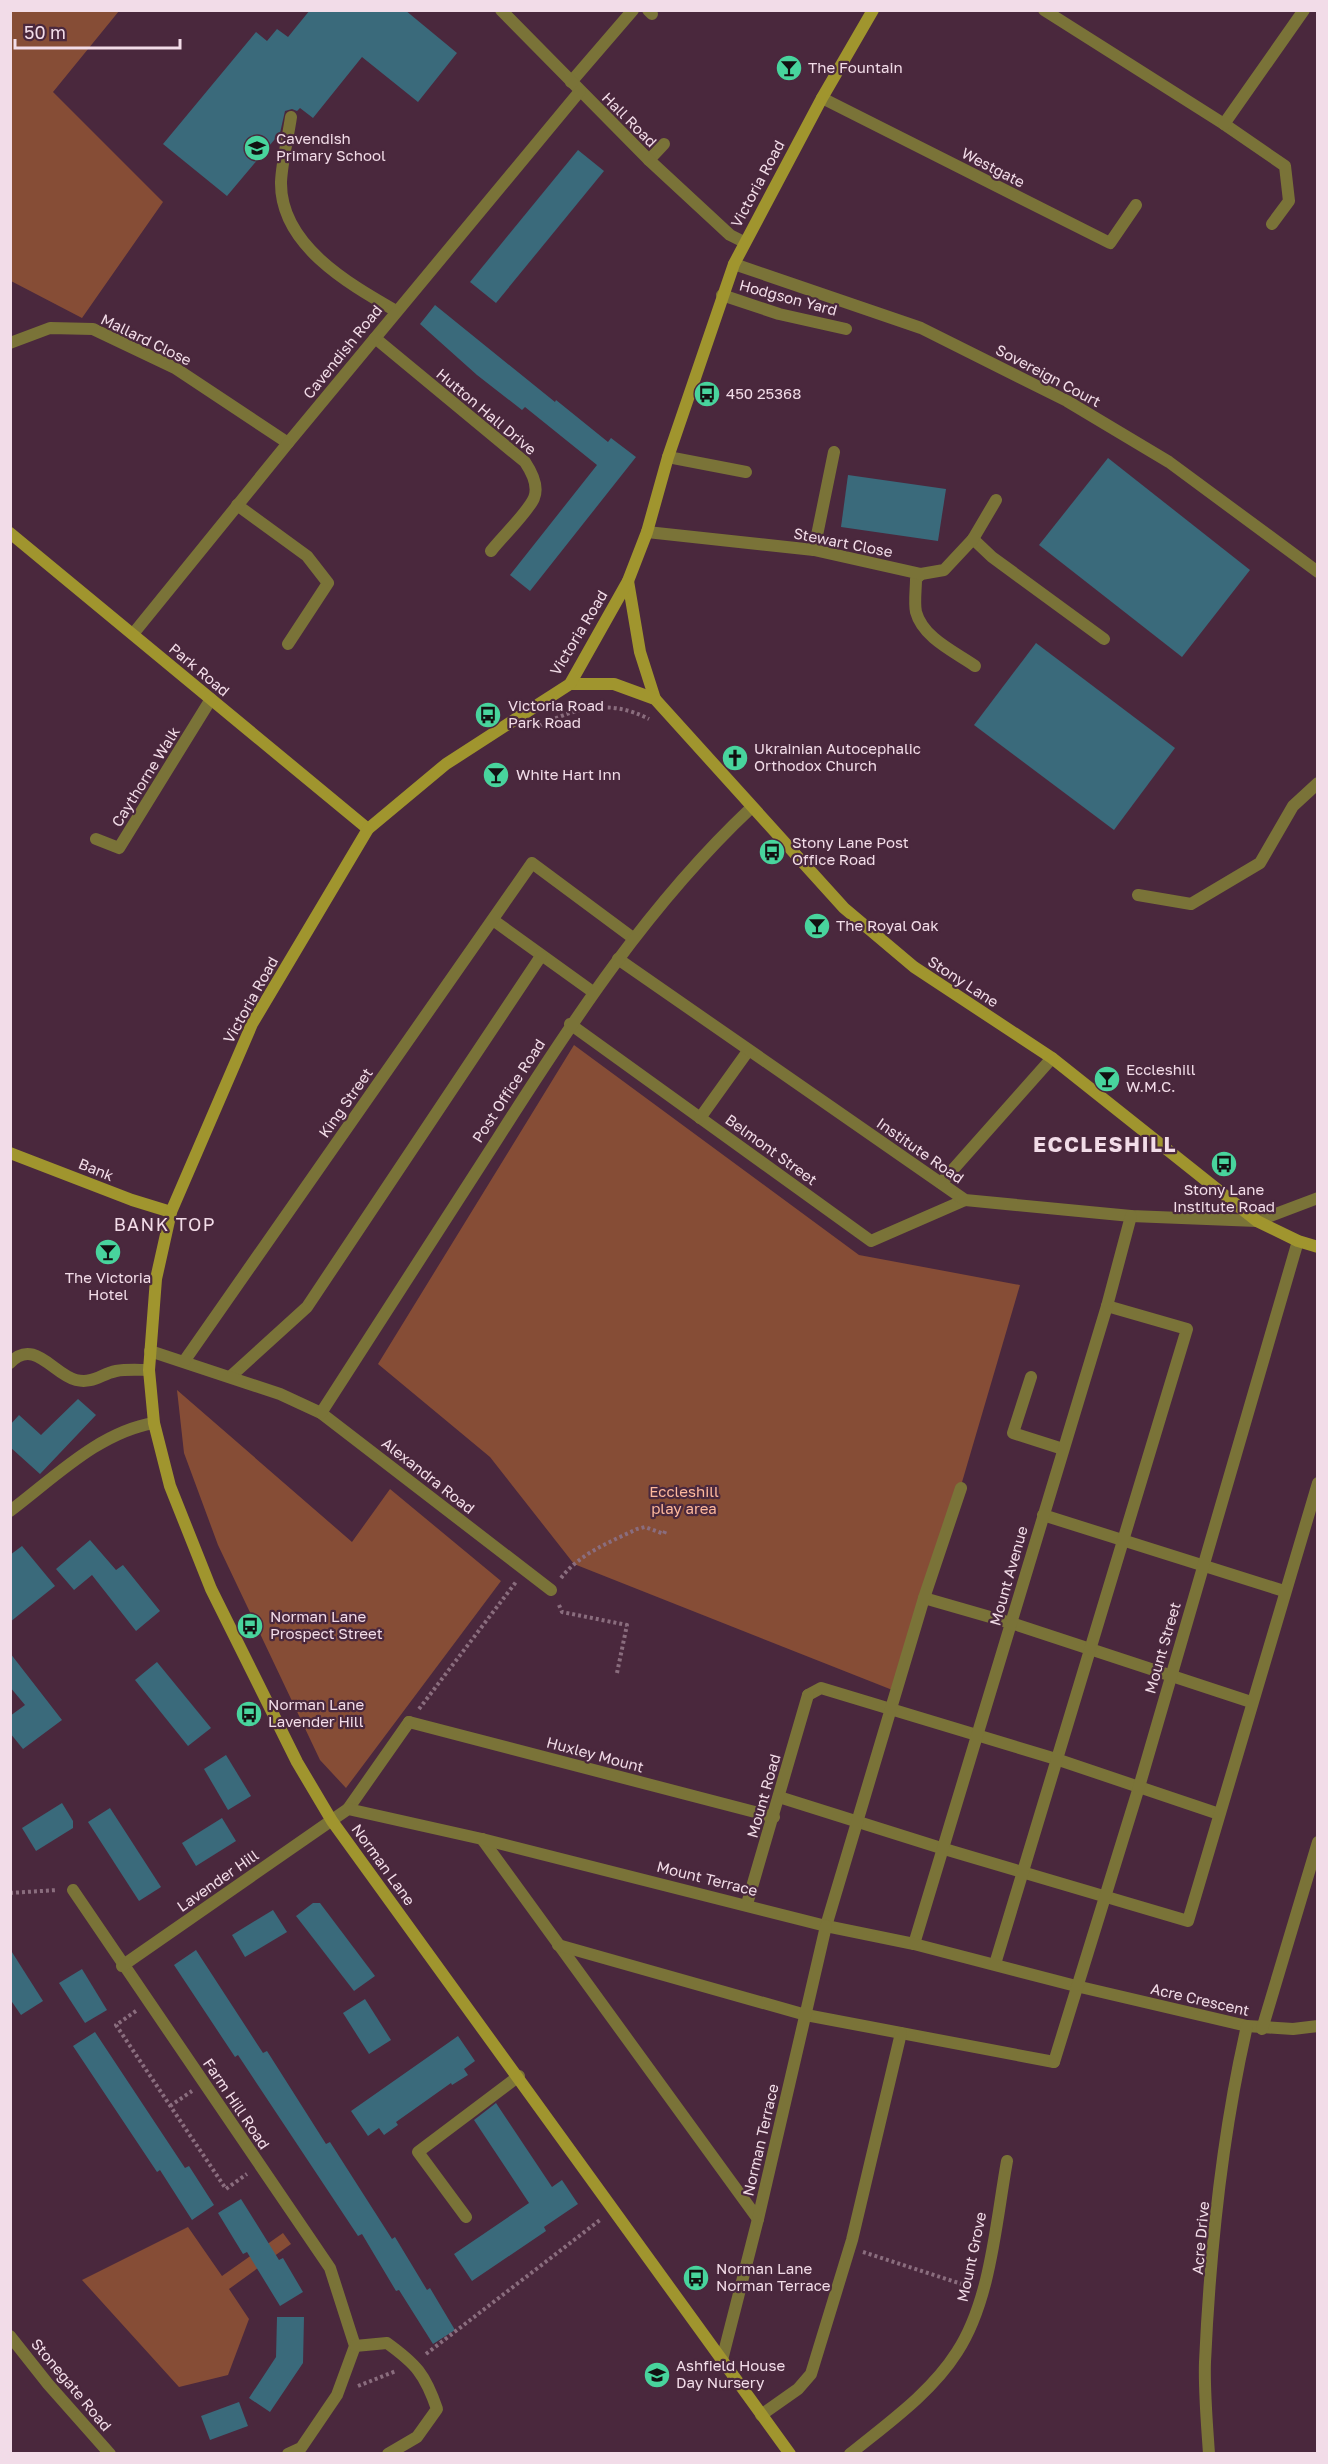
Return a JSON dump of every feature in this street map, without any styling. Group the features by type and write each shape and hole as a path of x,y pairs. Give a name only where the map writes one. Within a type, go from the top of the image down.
{"street":[{"name":"Hall Road","path":"501,10 649,160 730,236 744,242"},
{"name":"Cavendish Road","path":"133,634 375,338 575,87 633,10"},
{"name":"Victoria Road","path":"171,1212 252,1024 368,829 446,764 570,684 628,581 647,532 668,457 734,264 822,98 873,10"},
{"path":"1044,10 1224,124 1285,166 1289,201 1272,224"},
{"path":"1224,124 1304,10"},
{"name":"Westgate","path":"822,98 1110,243 1136,205"},
{"path":"291,117 281,183 289,221 318,258 359,290 396,311"},
{"path":"649,160 664,144"},
{"name":"Sovereign Court","path":"734,264 921,328 1067,401 1169,462 1317,572"},
{"name":"Hodgson Yard","path":"722,295 779,314 846,329"},
{"name":"Mallard Close","path":"10,343 50,328 93,330 175,368 288,443"},
{"name":"Hutton Hall Drive","path":"375,338 525,462 531,471 535,482 534,498 491,551"},
{"path":"814,549 834,452"},
{"path":"668,457 746,472"},
{"path":"975,666 935,639 922,626 916,612 916,579 921,574 944,570 973,539 996,500"},
{"path":"237,506 307,556 328,583 288,644"},
{"name":"Stewart Close","path":"647,532 814,549 921,574"},
{"name":"Park Road","path":"10,533 368,829"},
{"path":"973,539 992,557 1104,639"},
{"name":"Stony Lane","path":"628,581 640,652 655,699 751,808 844,908 914,967 1052,1058 1257,1221 1298,1241 1317,1247"},
{"name":"Stony Lane","path":"570,684 614,684 655,699"},
{"name":"Caythorne Walk","path":"96,839 119,848 211,699"},
{"path":"1138,896 1191,904 1260,863 1293,806 1317,783"},
{"name":"Post Office Road","path":"321,1413 570,1024 633,938 710,846 751,808"},
{"name":"King Street","path":"184,1360 531,863 633,938"},
{"path":"493,920 593,992"},
{"path":"230,1377 307,1307 541,956"},
{"name":"Institute Road","path":"618,959 965,1200 1131,1216 1257,1221"},
{"name":"Belmont Street","path":"570,1024 871,1241 965,1200"},
{"path":"700,1118 748,1051"},
{"path":"941,1183 1052,1058"},
{"name":"Bank","path":"10,1153 132,1200 171,1212"},
{"path":"1257,1221 1317,1198"},
{"name":"Norman Lane","path":"171,1212 156,1279 150,1351 149,1370 154,1423 170,1486 211,1588 297,1762 332,1821 519,2076 790,2454"},
{"name":"Mount Avenue","path":"914,1944 941,1848 1107,1306 1131,1216"},
{"name":"Mount Street","path":"901,2033 1054,2062 1139,1787 1298,1241"},
{"path":"995,1964 1187,1329 1107,1306"},
{"name":"Alexandra Road","path":"150,1351 184,1360 280,1394 321,1413 551,1590"},
{"path":"10,1363 15,1358 27,1354 43,1357 74,1380 94,1382 113,1372 149,1370"},
{"path":"1031,1377 1013,1433 1063,1449"},
{"path":"10,1511 98,1444 136,1426 154,1423"},
{"path":"779,1797 941,1848 1188,1921 1317,1483"},
{"name":"Norman Terrace","path":"722,2360 758,2219 826,1926 924,1598 961,1488"},
{"path":"1043,1515 1284,1591"},
{"path":"924,1598 1011,1623 1251,1702"},
{"name":"Mount Road","path":"747,1904 808,1695 821,1688 891,1709"},
{"path":"891,1709 1056,1759 1220,1814"},
{"path":"332,1821 348,1809 409,1722"},
{"name":"Huxley Mount","path":"409,1722 774,1816"},
{"name":"Mount Terrace","path":"348,1809 482,1839 747,1904 826,1926 914,1944 1076,1986"},
{"name":"Lavender Hill","path":"122,1966 332,1821"},
{"path":"482,1839 758,2219"},
{"path":"1262,2029 1317,1842"},
{"name":"Farm Hill Road","path":"73,1890 122,1966 330,2268 355,2346"},
{"path":"558,1945 806,2015 901,2033 849,2248 811,2374 798,2389 761,2415"},
{"name":"Acre Crescent","path":"1076,1986 1262,2029 1317,2026"},
{"name":"Acre Drive","path":"1209,2454 1205,2363 1217,2217 1236,2075 1248,2026"},
{"path":"466,2217 418,2152 519,2076"},
{"name":"Mount Grove","path":"850,2454 935,2381 958,2352 973,2321 983,2290 1007,2161"},
{"name":"Stonegate Road","path":"10,2336 48,2384 110,2454"},
{"path":"288,2454 306,2451 337,2395 355,2346 387,2343 414,2363 430,2388 437,2409 417,2437 388,2454"}],"path":[{"path":"534,729 554,719 595,707 623,708 654,722"},
{"path":"617,1673 627,1625 562,1612 551,1590 569,1567 606,1545 637,1529 645,1527 664,1534 666,1529"},
{"path":"409,1722 525,1570"},
{"path":"10,1893 73,1890"},
{"path":"148,2004 116,2025 226,2189 260,2166"},
{"path":"170,2106 204,2083"},
{"path":"337,2395 414,2363 613,2210"},
{"path":"849,2248 983,2290"}],"green space":[{"path":"10,11 119,11 53,92 163,202 82,318 11,281"},
{"name":"Eccleshill play area","path":"574,1045 859,1255 1020,1285 900,1693 574,1564 490,1457 378,1364"},
{"path":"177,1390 352,1542 390,1489 501,1581 346,1788 320,1760 218,1545 184,1453"},
{"path":"188,2227 222,2276 283,2233 291,2244 229,2289 249,2319 228,2375 179,2387 82,2280"}],"building":[{"path":"310,10 405,10 457,53 418,102 362,57 313,118 300,108 297,111 292,109 285,111 280,133 227,196 163,144 256,32 267,41 277,29 288,37"},
{"path":"578,150 604,171 496,303 470,282"},
{"path":"435,305 555,402 556,400 608,442 611,438 636,457 530,591 510,575 597,465 525,407 522,410 477,375 420,324"},
{"path":"1108,458 1250,570 1182,657 1039,545"},
{"path":"848,475 946,489 938,541 841,527"},
{"path":"1036,643 1175,748 1114,830 974,725"},
{"path":"78,1399 96,1415 40,1474 10,1447 10,1425 19,1415 41,1435"},
{"path":"90,1540 116,1570 123,1565 160,1611 136,1631 92,1575 74,1590 56,1569"},
{"path":"22,1546 55,1586 10,1622 10,1555"},
{"path":"10,1653 62,1720 23,1749 10,1733 10,1716 25,1705 10,1687"},
{"path":"157,1662 211,1728 188,1746 135,1680"},
{"path":"226,1755 251,1796 228,1810 204,1769"},
{"path":"62,1803 73,1821 73,1828 36,1851 22,1828"},
{"path":"110,1808 161,1887 139,1901 88,1822"},
{"path":"222,1818 236,1841 196,1866 182,1843"},
{"path":"313,1903 320,1903 375,1976 354,1991 296,1916"},
{"path":"273,1910 287,1932 245,1957 232,1935"},
{"path":"10,1949 43,2001 21,2015 10,1999"},
{"path":"196,1950 263,2053 267,2051 326,2144 330,2142 392,2239 395,2237 427,2290 430,2288 455,2330 433,2344 399,2290 396,2291 362,2234 358,2236 238,2055 235,2057 174,1965"},
{"path":"82,1969 107,2010 85,2023 59,1983"},
{"path":"365,1999 391,2040 369,2054 343,2013"},
{"path":"95,2032 185,2168 189,2166 214,2205 192,2220 160,2170 157,2172 73,2046"},
{"path":"458,2036 475,2061 464,2069 468,2075 452,2085 451,2083 396,2122 398,2125 384,2135 379,2128 368,2136 351,2111"},
{"path":"496,2103 552,2187 562,2180 578,2204 544,2227 546,2231 472,2281 454,2254 529,2203 474,2120"},
{"path":"241,2199 279,2260 283,2258 303,2292 280,2306 247,2252 243,2254 218,2213"},
{"path":"277,2317 304,2317 303,2363 270,2412 249,2398 276,2357"},
{"path":"239,2402 248,2426 210,2440 201,2416"}],"place":[{"name":"The Fountain","path":"789,68"},
{"name":"Cavendish Primary School","path":"257,148"},
{"name":"450 25368","path":"707,394"},
{"name":"Victoria Road Park Road","path":"488,715"},
{"name":"Ukrainian Autocephalic Orthodox Church","path":"735,758"},
{"name":"White Hart Inn","path":"496,775"},
{"name":"Stony Lane Post Office Road","path":"772,852"},
{"name":"The Royal Oak","path":"817,926"},
{"name":"Eccleshill W.M.C.","path":"1107,1079"},
{"name":"Stony Lane Institute Road","path":"1224,1164"},
{"name":"The Victoria Hotel","path":"108,1252"},
{"name":"Norman Lane Prospect Street","path":"250,1626"},
{"name":"Norman Lane Lavender Hill","path":"249,1714"},
{"name":"Norman Lane Norman Terrace","path":"696,2278"},
{"name":"Ashfield House Day Nursery","path":"657,2375"}],"district":[{"name":"ECCLESHILL","path":"1105,1145"},
{"name":"BANK TOP","path":"165,1225"}]}
